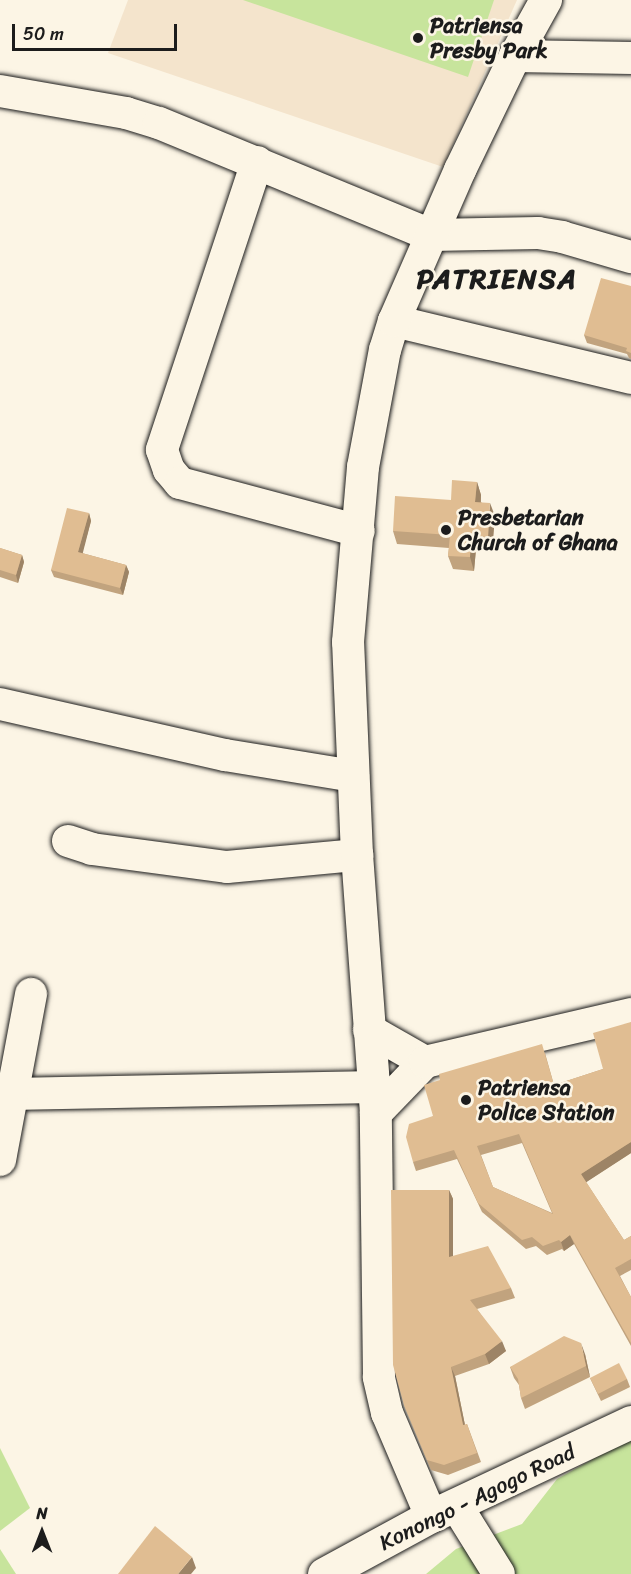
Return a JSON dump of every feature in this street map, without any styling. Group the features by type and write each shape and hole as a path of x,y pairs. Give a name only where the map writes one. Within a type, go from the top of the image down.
{"main road":[{"name":"Konongo - Agogo Road","path":"324,1574 443,1511 631,1422"}],"street":[{"path":"499,1574 443,1511 387,1413 379,1377 374,1100 352,776 348,642 360,531 363,467 385,350 394,321 431,236 515,56 546,0"},
{"path":"515,56 631,58"},
{"path":"0,91 126,113 159,123 431,236 538,232 631,257"},
{"path":"256,162 162,450 169,470 180,483 360,531"},
{"path":"394,321 631,378"},
{"path":"0,704 225,755 352,776"},
{"path":"68,841 92,849 227,867 357,855"},
{"path":"0,1160 31,994"},
{"path":"13,1094 374,1100 425,1062 631,1014"},
{"path":"369,1030 425,1062"}],"shaded area":[{"path":"128,0 517,0 443,167 108,53"}],"green space":[{"name":"Patriensa Presby Park","path":"243,0 494,0 468,77"},
{"path":"631,1438 631,1574 426,1574 456,1549 522,1524 557,1479"},
{"path":"0,1448 30,1508 0,1531"},
{"path":"0,1549 16,1574 0,1574"}],"building":[{"path":"601,278 631,286 631,353 626,351 627,348 584,335"},
{"name":"Presbetarian Church of Ghana","path":"452,480 477,482 475,502 490,503 488,537 471,536 470,557 448,556 450,535 393,531 395,496 451,500"},
{"path":"67,508 89,513 78,552 126,565 120,588 51,570"},
{"path":"0,548 22,555 16,575 0,570"},
{"path":"631,1022 631,1142 581,1174 624,1240 631,1236 631,1259 615,1268 631,1297 631,1343 570,1235 561,1242 559,1240 543,1246 532,1237 522,1240 478,1203 454,1150 413,1162 406,1137 409,1124 433,1116 424,1085 440,1080 439,1074 542,1044 554,1085 603,1069 593,1033","holes":["519,1134 553,1214 493,1187 477,1146"]},
{"path":"391,1190 449,1190 449,1257 488,1246 511,1288 470,1300 502,1341 485,1354 451,1367 463,1425 467,1424 477,1453 444,1465 427,1460 404,1405 393,1365"},
{"path":"564,1336 581,1343 586,1366 521,1398 518,1379 510,1367"},
{"path":"619,1363 627,1379 598,1394 590,1378"},
{"path":"155,1526 192,1557 178,1574 118,1574"}],"place":[{"name":"Patriensa Presby Park","path":"418,38"},
{"name":"Presbetarian Church of Ghana","path":"446,530"},
{"name":"Patriensa Police Station","path":"466,1100"}],"district":[{"name":"PATRIENSA","path":"497,279"}]}
